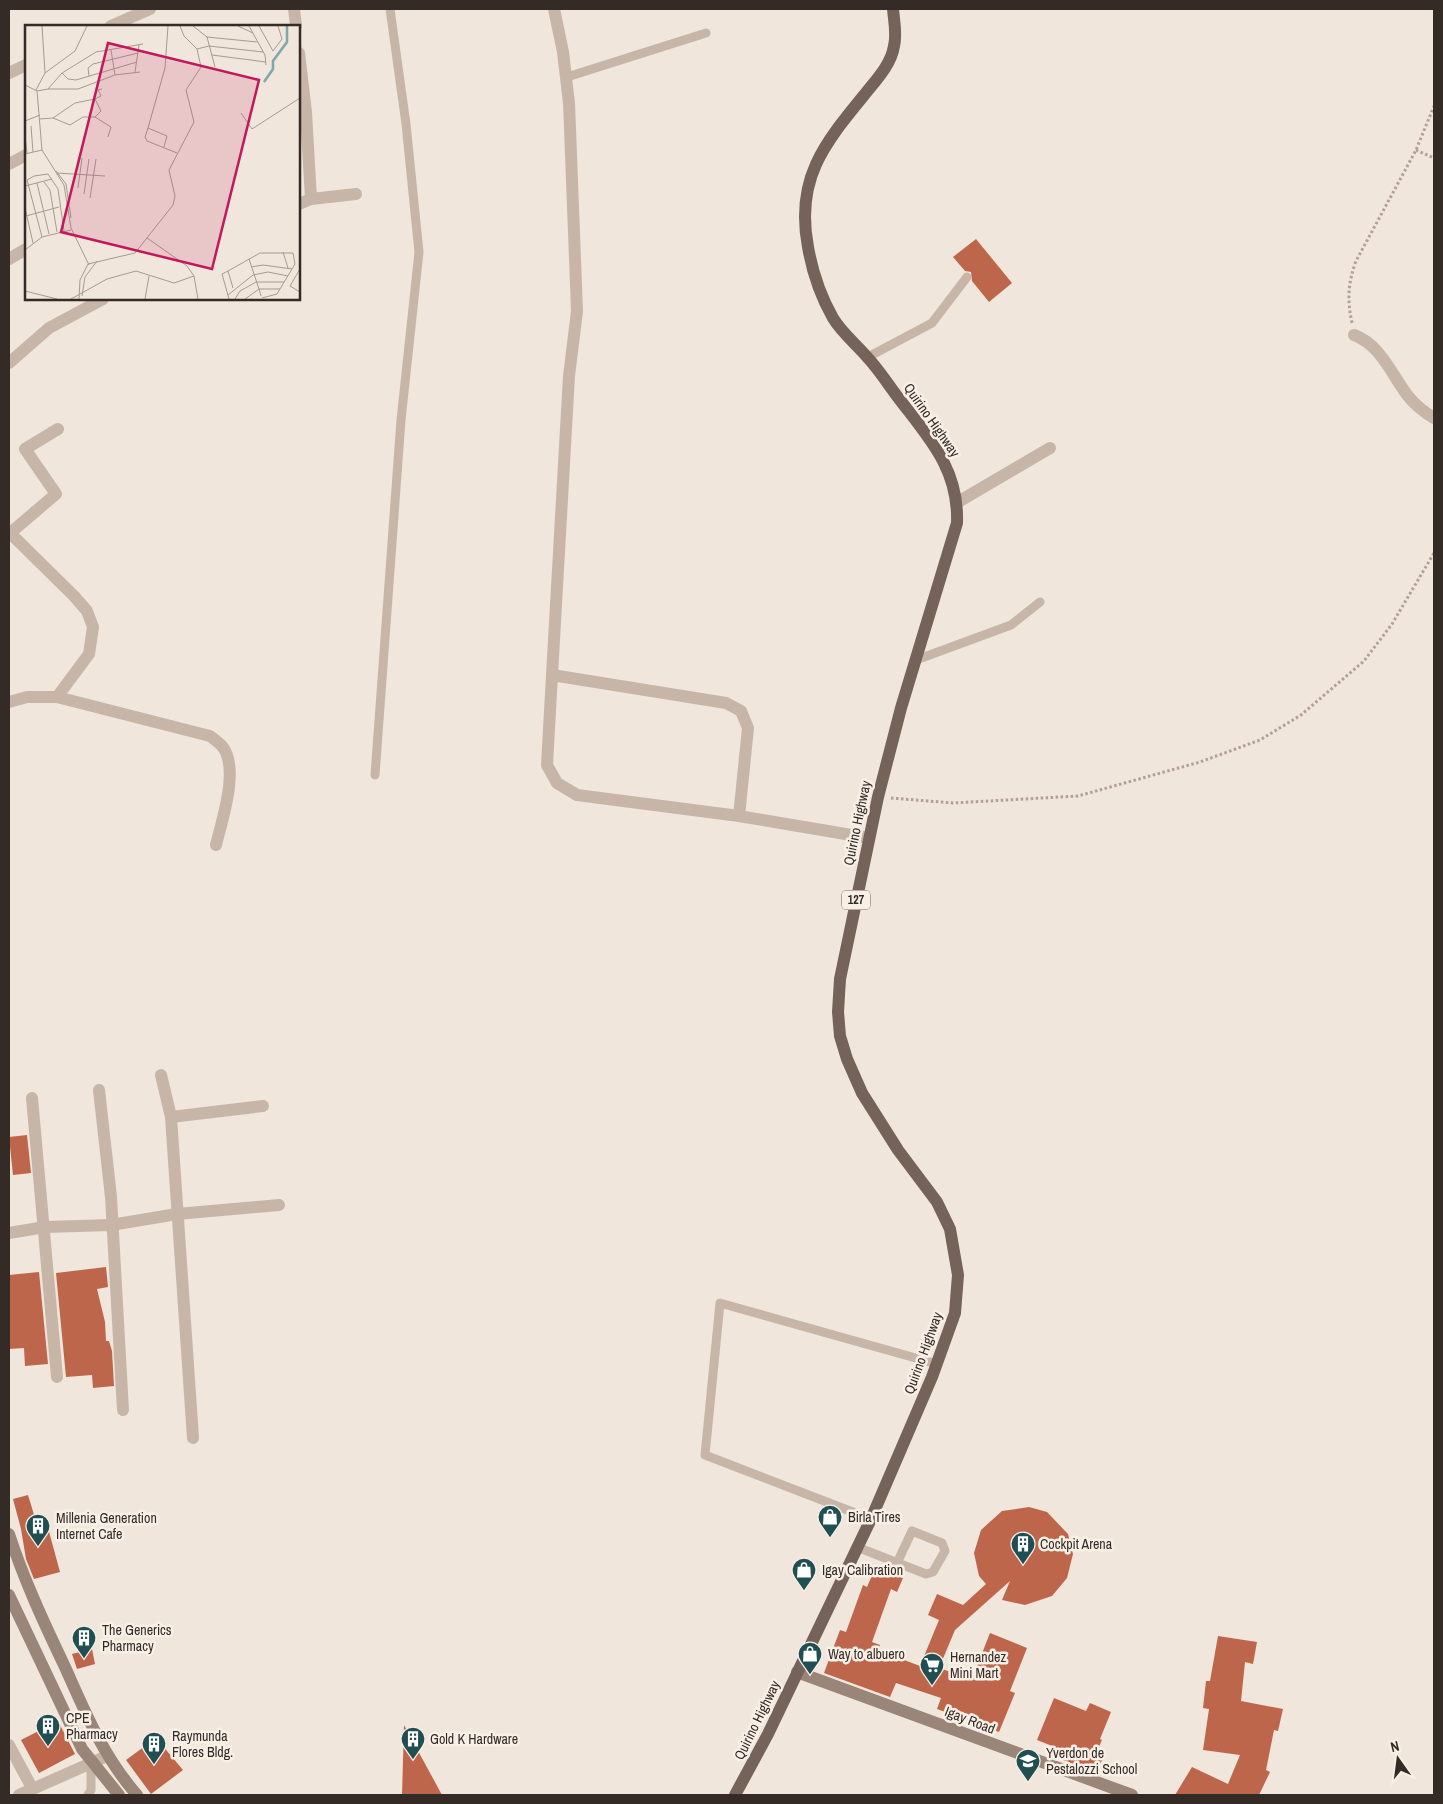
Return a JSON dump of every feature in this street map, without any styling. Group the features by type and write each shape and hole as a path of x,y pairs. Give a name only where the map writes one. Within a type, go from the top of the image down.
{"main road":[{"name":"Quirino Highway","path":"735,1795 871,1519 936,1364 954,1313 958,1275 950,1229 937,1202 898,1150 871,1109 847,1059 840,1036 838,1012 840,978 878,797 957,523 958,502 953,480 942,457 868,357 846,335 824,300 808,248 804,216 810,175 822,151 888,65 894,47 896,30 893,9"}],"street":[{"path":"113,25 150,9"},
{"path":"294,9 296,25"},
{"path":"554,9 570,103 577,311 569,376 547,765 557,783 577,795 739,816 869,838"},
{"path":"9,73 25,65"},
{"path":"300,72 305,201 356,194"},
{"path":"9,164 25,156"},
{"path":"9,259 25,250"},
{"path":"9,362 49,328 101,300"},
{"path":"1354,335 1365,339 1378,351 1408,396 1419,409 1434,418"},
{"path":"57,697 89,654 93,627 87,612 74,596 9,533 56,494 25,450 58,429"},
{"path":"958,502 1050,448"},
{"path":"552,675 726,702 741,711 748,728 739,816"},
{"path":"9,702 27,697 57,697 210,736 223,747 228,764 230,784 216,845"},
{"path":"161,1075 171,1117 193,1438"},
{"path":"99,1090 111,1197 111,1224 123,1410"},
{"path":"32,1098 57,1377"},
{"path":"171,1117 263,1106"},
{"path":"9,1233 45,1227 111,1224 178,1214 279,1205"},
{"path":"9,1534 23,1577 107,1756 137,1795"},
{"path":"9,1595 82,1749 91,1763 119,1795"},
{"name":"Igay Road","path":"797,1672 1126,1794"},
{"path":"9,1745 32,1788"},
{"path":"19,1795 107,1756"}],"lane":[{"path":"375,775 402,420 420,252 406,124 390,9"},
{"path":"566,77 706,33"},
{"path":"868,357 932,323 967,277"},
{"path":"916,660 1011,625 1040,602"},
{"path":"871,1519 705,1456 720,1303 936,1364"},
{"path":"857,1547 897,1563 926,1574 933,1572 945,1551 942,1543 912,1531 897,1563"},
{"path":"88,1795 91,1790 91,1763"}],"path":[{"path":"1354,335 1347,301 1349,280 1356,261 1416,150 1434,106"},
{"path":"1416,150 1434,158"},
{"path":"878,797 952,803 1078,796 1200,762 1260,740 1301,715 1364,661 1392,624 1434,553"}],"building":[{"path":"976,239 1012,283 989,302 972,281 971,272 965,271 953,257"},
{"path":"27,1135 31,1173 13,1175 9,1137"},
{"path":"106,1267 108,1287 97,1289 105,1322 106,1341 109,1341 112,1351 114,1386 93,1388 92,1375 66,1377 56,1273"},
{"path":"39,1272 48,1364 25,1366 24,1348 9,1349 9,1275"},
{"path":"28,1495 39,1531 48,1528 60,1572 34,1579 26,1559 13,1499"},
{"path":"1029,1507 1047,1512 1068,1534 1073,1554 1067,1578 1052,1596 1025,1605 1002,1600 1010,1581 955,1630 939,1668 972,1679 990,1633 1027,1648 1010,1691 1015,1693 999,1732 937,1709 941,1698 896,1683 890,1697 824,1673 840,1630 846,1632 863,1585 867,1587 876,1566 903,1578 897,1592 891,1589 872,1642 880,1645 878,1650 920,1666 939,1620 928,1615 937,1594 963,1605 986,1584 979,1576 974,1553 981,1530 1002,1511"},
{"path":"1218,1636 1257,1642 1253,1664 1245,1662 1241,1701 1283,1709 1278,1731 1274,1730 1266,1770 1270,1772 1259,1795 1175,1795 1192,1767 1228,1784 1240,1755 1203,1750 1209,1709 1203,1708 1206,1681 1210,1681"},
{"name":"The Generics Pharmacy","path":"92,1649 95,1664 77,1669 72,1654"},
{"path":"1054,1698 1086,1711 1090,1703 1111,1712 1097,1751 1105,1754 1096,1773 1061,1759 1065,1751 1037,1740"},
{"name":"CPE Pharmacy","path":"58,1721 75,1754 39,1773 21,1740"},
{"name":"Gold K Hardware","path":"404,1725 442,1795 402,1795"},
{"name":"Raymunda Flores Bldg.","path":"156,1738 183,1770 151,1794 126,1760"}],"place":[{"name":"Birla Tires","path":"830,1538"},
{"name":"Millenia Generation Internet Cafe","path":"38,1547"},
{"name":"Cockpit Arena","path":"1023,1565"},
{"name":"Igay Calibration","path":"804,1591"},
{"name":"The Generics Pharmacy","path":"84,1659"},
{"name":"Way to albuero","path":"810,1675"},
{"name":"Hernandez Mini Mart","path":"932,1686"},
{"name":"CPE Pharmacy","path":"48,1747"},
{"name":"Gold K Hardware","path":"413,1760"},
{"name":"Raymunda Flores Bldg.","path":"154,1765"},
{"name":"Yverdon de Pestalozzi School","path":"1028,1782"}]}
